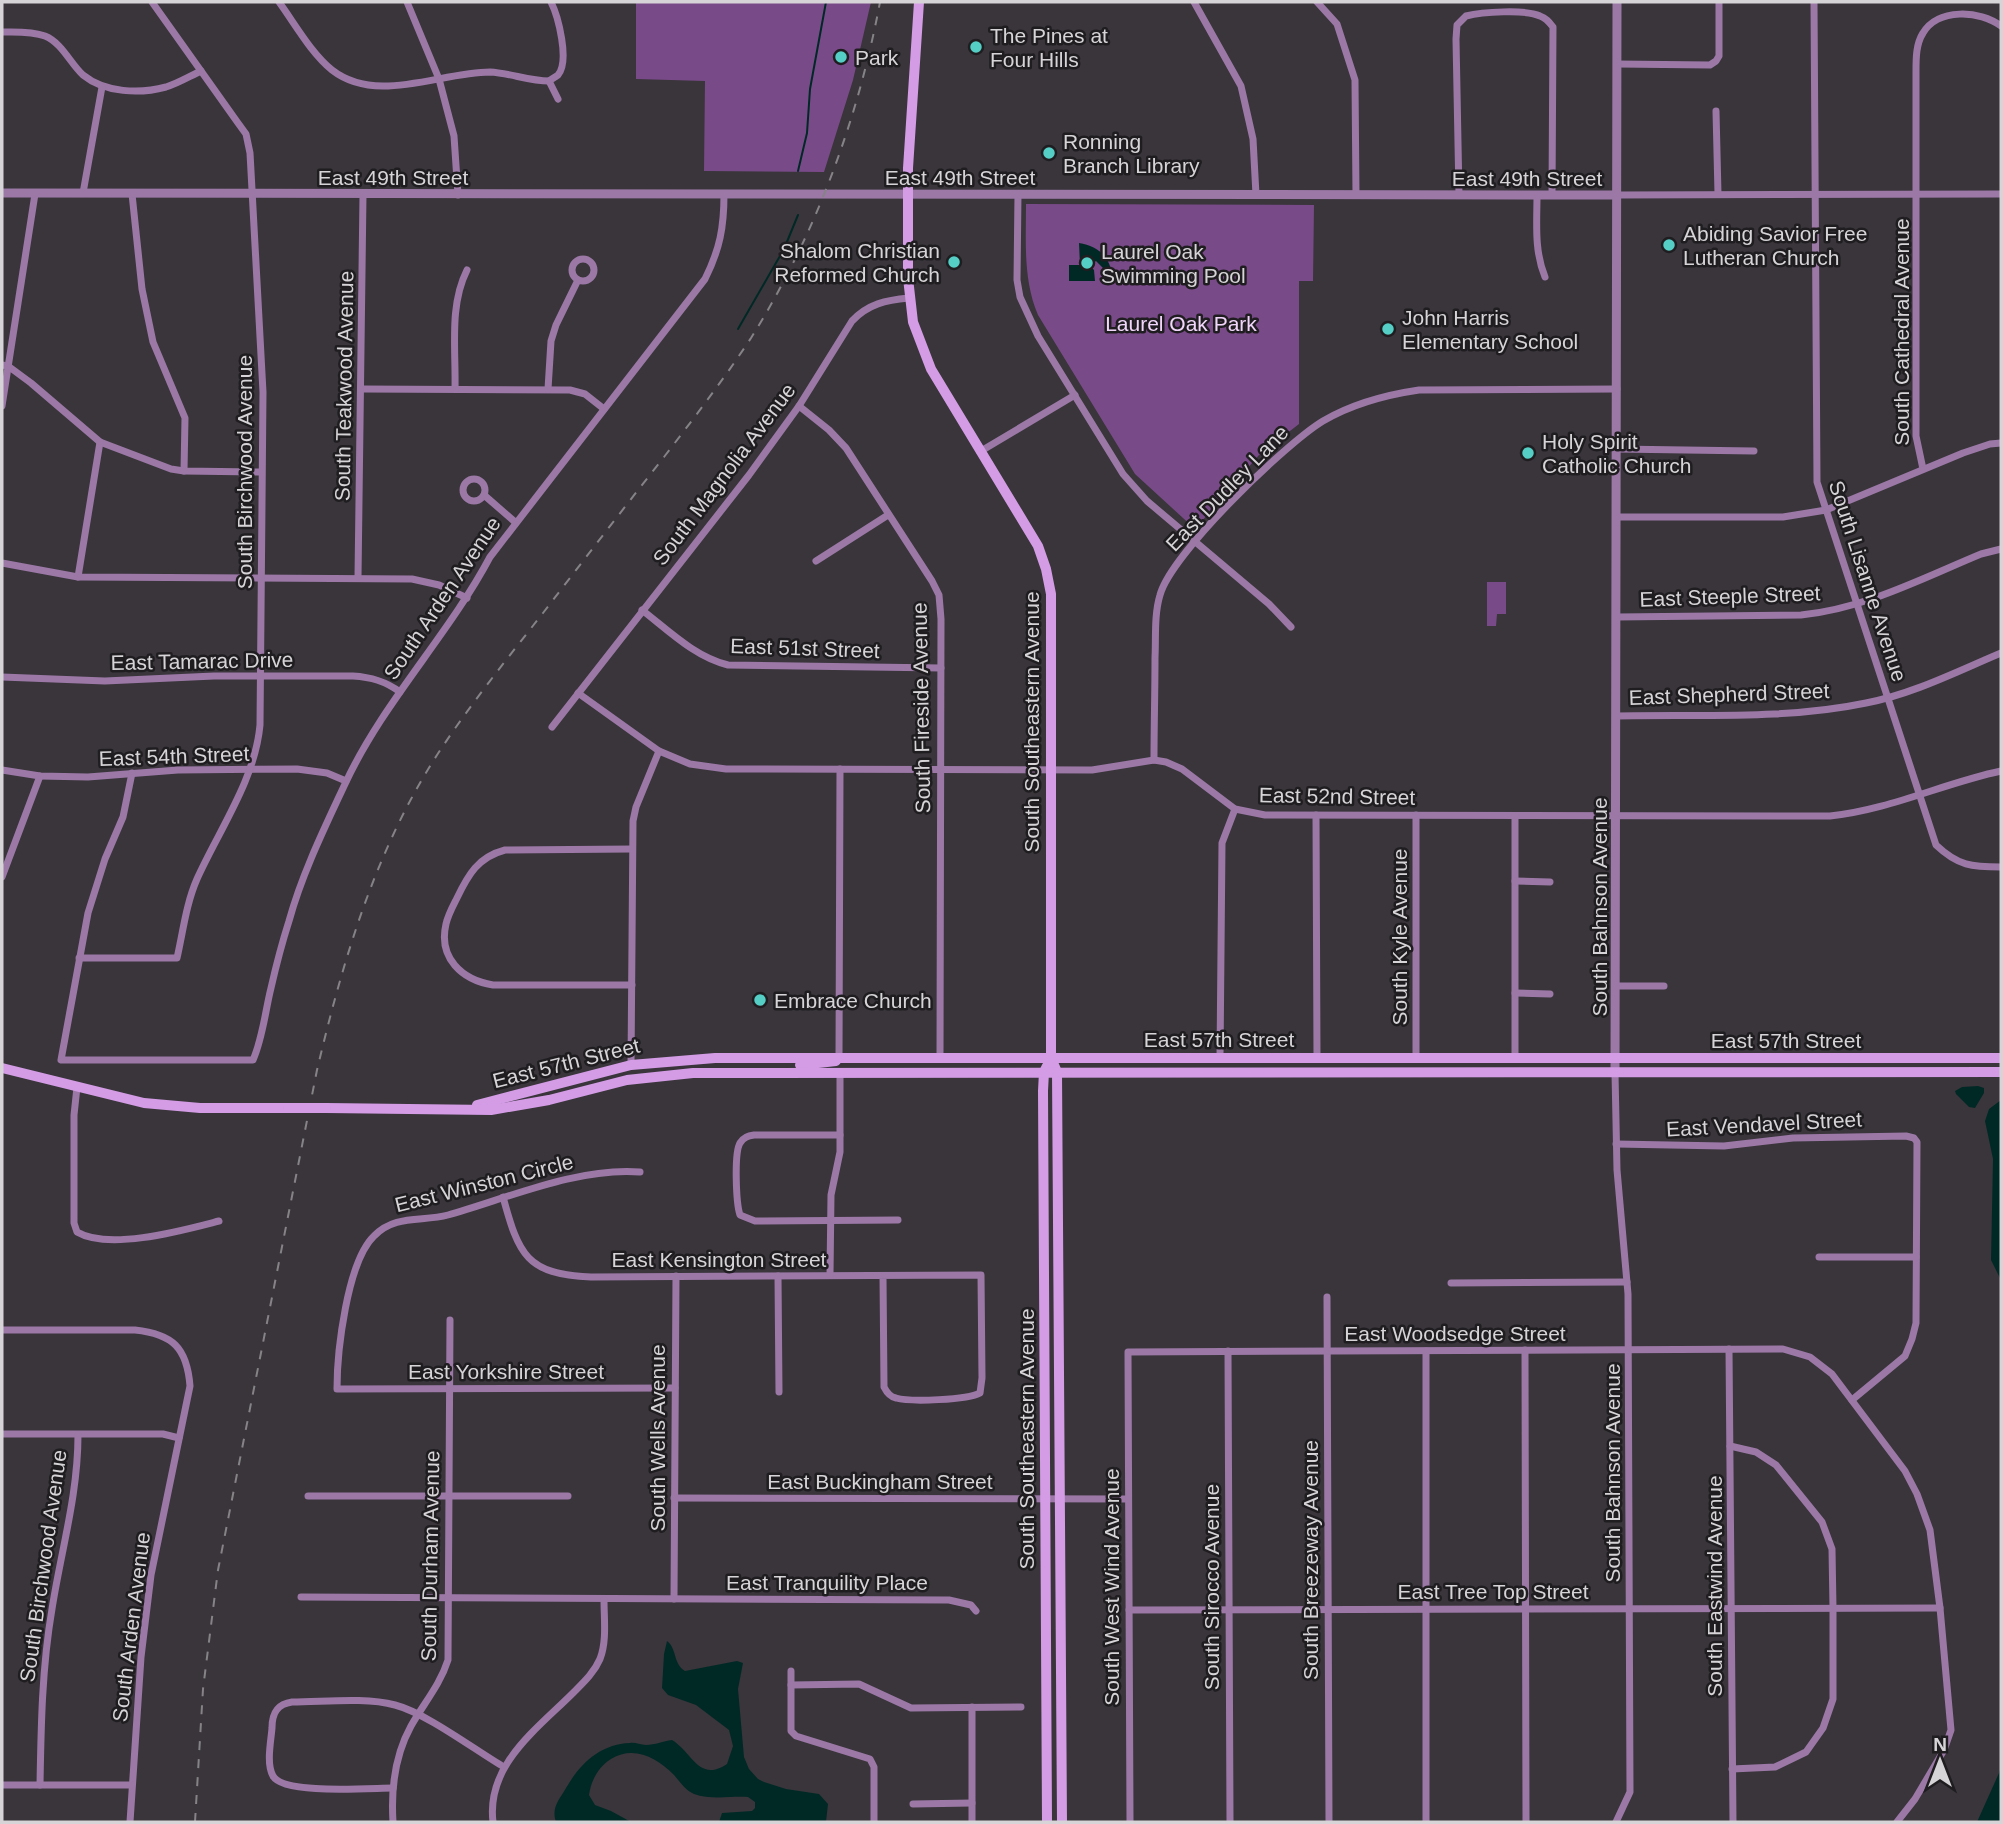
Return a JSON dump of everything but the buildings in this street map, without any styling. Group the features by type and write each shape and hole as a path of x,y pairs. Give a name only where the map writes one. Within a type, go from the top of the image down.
{"main road":[{"name":"South Southeastern Avenue","path":"919,2 908,194 909,298 913,322 924,354 1034,539 1049,577 1052,615 1051,1058 1057,1072 1062,1822"},
{"path":"745,1072 789,1065 828,1063 837,1061 839,1056"},
{"name":"East 57th Street","path":"442,1108 496,1101 631,1065 715,1058 2001,1058"},
{"name":"South Southeastern Avenue","path":"1047,1822 1044,1072 1051,1058"},
{"name":"East 57th Street","path":"2,1068 125,1099 167,1105 288,1108 508,1108 649,1076 745,1072 2001,1072"}],"street":[{"name":"South Birchwood Avenue","path":"79,958 177,958 188,905 250,770 259,738 263,392 250,153 246,134 152,2"},
{"path":"279,2 333,71 372,86 390,86 489,72 549,81 558,75 562,58 558,19 551,2"},
{"path":"407,2 439,79 454,136 458,195"},
{"path":"1194,2 1241,86 1253,139 1256,195"},
{"path":"1317,2 1337,24 1355,80 1356,195"},
{"name":"South Bahnson Avenue","path":"1616,1822 1630,1792 1627,1282 1616,1144 1615,1073 1618,2"},
{"path":"1617,64 1710,65 1719,56 1719,2"},
{"name":"South Lisanne Avenue","path":"1814,2 1817,482 1936,845 1960,863 2001,867"},
{"path":"1460,195 1457,25 1466,16 1507,13 1542,16 1553,27 1552,195"},
{"name":"South Cathedral Avenue","path":"1923,469 1916,436 1916,63 1919,41 1924,31 1944,16 1982,16 2001,26"},
{"path":"2,32 45,36 63,50 82,74 103,87 134,90 166,87 201,71"},
{"path":"549,81 558,99"},
{"path":"83,193 103,87"},
{"path":"1716,111 1718,194"},
{"name":"East 49th Street","path":"2,193 2001,194"},
{"path":"2,406 5,366 35,194"},
{"path":"132,194 142,289 153,342 185,418 184,471"},
{"name":"South Arden Avenue","path":"79,958 61,1060 253,1060 290,918 310,862 346,781 400,692 467,598 490,557 515,522 705,279 720,243 724,194"},
{"path":"1018,194 1017,280 1020,297 1038,336 1124,474 1147,501 1269,604 1291,627"},
{"name":"South Teakwood Avenue","path":"358,578 363,195"},
{"path":"1537,195 1537,246 1545,277"},
{"path":"455,389 456,302 459,286 467,270"},
{"path":"548,389 551,341 578,280"},
{"name":"South Magnolia Avenue","path":"552,727 749,475 799,406 860,312 876,303 909,298"},
{"path":"5,366 31,383 100,442 171,469 261,472"},
{"path":"362,389 570,390 585,394 604,409"},
{"name":"East Dudley Lane","path":"1154,760 1157,608 1166,579 1195,542 1286,449 1325,420 1390,394 1419,390 1617,389"},
{"path":"981,451 1075,395"},
{"name":"South Fireside Avenue","path":"799,406 846,448 939,595 940,1058"},
{"path":"78,576 100,442"},
{"path":"1617,517 1783,517 1826,509 1973,449 2001,443"},
{"path":"1617,449 1754,451"},
{"path":"484,495 515,522"},
{"path":"816,561 888,514"},
{"name":"East Steeple Street","path":"1617,617 1801,615 1828,612 1856,604 1981,554 2001,549"},
{"path":"2,562 78,576 424,581 467,598"},
{"name":"East 51st Street","path":"642,610 701,655 728,666 941,668"},
{"name":"East Shepherd Street","path":"1616,716 1798,713 1844,707 1905,692 2001,653"},
{"name":"East Tamarac Drive","path":"2,677 42,681 214,676 369,677 387,683 400,692"},
{"path":"578,693 659,751 705,767 1051,770 1111,768 1154,760"},
{"path":"631,1065 632,849 636,807 659,751"},
{"name":"East 52nd Street","path":"1154,760 1182,769 1235,809 1265,815 1830,816 1872,809 1964,778 2001,771"},
{"name":"East 54th Street","path":"2,770 40,776 178,770 297,769 327,773 346,781"},
{"path":"839,1056 840,769"},
{"path":"79,958 97,881 123,817 132,773"},
{"path":"2,877 40,776"},
{"path":"1220,1058 1222,843 1235,809"},
{"path":"1316,815 1317,1059"},
{"name":"South Kyle Avenue","path":"1416,815 1416,1059"},
{"path":"1515,816 1515,1059"},
{"path":"632,849 505,850 490,855 467,876 447,920 445,935 451,961 466,976 477,982 493,985 632,985"},
{"path":"1515,881 1550,882"},
{"path":"1616,986 1664,986"},
{"path":"1515,993 1550,994"},
{"path":"830,1275 831,1195 839,1162 840,1072"},
{"path":"77,1087 74,1115 74,1223 77,1232 92,1238 155,1237 219,1221"},
{"path":"840,1135 749,1136 741,1141 738,1149 737,1205 743,1217 755,1222 898,1220"},
{"name":"East Vendavel Street","path":"1616,1144 1724,1146 1793,1138 1914,1138 1917,1142 1916,1257"},
{"name":"East Winston Circle","path":"337,1389 339,1348 356,1263 373,1236 385,1227 401,1220 446,1215 602,1172 640,1172"},
{"name":"East Kensington Street","path":"503,1198 514,1239 524,1254 538,1266 555,1273 574,1276 981,1275 980,1393 968,1398 909,1399 891,1396 884,1387 883,1276"},
{"path":"1819,1256 1916,1257 1916,1323 1905,1356 1852,1400"},
{"name":"South Wells Avenue","path":"674,1599 676,1276"},
{"path":"778,1276 779,1392"},
{"path":"1451,1283 1627,1282"},
{"name":"South Breezeway Avenue","path":"1327,1297 1329,1822"},
{"name":"South Durham Avenue","path":"393,1822 393,1788 400,1753 411,1727 442,1677 449,1660 450,1320"},
{"name":"South Arden Avenue","path":"2,1330 154,1332 168,1338 185,1357 190,1386 151,1575 141,1657 130,1822"},
{"name":"South Eastwind Avenue","path":"1730,1349 1732,1822"},
{"name":"East Woodsedge Street","path":"1128,1352 1783,1349 1804,1354 1820,1363 1890,1448 1917,1494 1934,1545 1951,1730 1944,1750 1897,1822"},
{"path":"1525,1350 1527,1822"},
{"name":"South Sirocco Avenue","path":"1228,1351 1230,1822"},
{"path":"1426,1351 1426,1822"},
{"name":"South West Wind Avenue","path":"1128,1352 1130,1822"},
{"name":"East Yorkshire Street","path":"337,1389 675,1388"},
{"path":"2,1434 163,1434 178,1438"},
{"name":"South Birchwood Avenue","path":"40,1785 43,1678 51,1610 76,1483 78,1435"},
{"path":"1730,1446 1756,1452 1776,1465 1822,1522 1832,1549 1833,1608 1833,1699 1823,1728 1806,1752 1775,1767 1732,1769"},
{"path":"308,1496 568,1496"},
{"name":"East Buckingham Street","path":"674,1497 1128,1499"},
{"name":"East Tranquility Place","path":"301,1597 949,1600 971,1605 976,1611"},
{"path":"493,1822 493,1795 504,1767 516,1750 595,1669 603,1647 604,1600"},
{"name":"East Tree Top Street","path":"1129,1609 1940,1608"},
{"path":"791,1671 792,1731 796,1736 870,1759 874,1767 874,1822"},
{"path":"791,1685 859,1685 911,1708 1021,1707"},
{"path":"393,1788 296,1787 280,1783 271,1771 272,1716 280,1706 292,1702 384,1703 419,1715 504,1767"},
{"path":"972,1707 972,1822"},
{"path":"2,1785 131,1785"},
{"path":"914,1804 972,1803"}],"green space":[{"path":"636,2 871,2 853,80 824,172 704,171 705,81 636,79"},
{"name":"Laurel Oak Park","path":"1026,204 1314,205 1313,281 1299,281 1299,424 1259,455 1195,529 1135,474 1038,315 1028,275"},
{"path":"1487,582 1506,582 1506,614 1497,614 1496,626 1487,626"}],"shaded area":[{"name":"Laurel Oak Swimming Pool","path":"1079,243 1098,250 1106,258 1112,277 1105,277 1105,270 1096,261 1090,266 1094,270 1095,281 1069,281 1069,265 1080,265"},
{"path":"1962,1087 1984,1088 1984,1093 1975,1108 1969,1107 1955,1091"},
{"path":"2001,1100 2001,1280 1991,1260 1993,1159 1985,1121 1989,1109"},
{"path":"667,1641 685,1671 737,1661 743,1663 738,1689 744,1757 749,1769 764,1782 786,1789 819,1794 828,1804 826,1822 719,1822 722,1813 752,1811 755,1802 748,1797 694,1794 660,1763 645,1755 628,1753 611,1759 602,1766 593,1780 589,1795 595,1805 631,1822 556,1822 556,1804 572,1779 584,1763 609,1747 632,1743 649,1745 672,1740 703,1768 717,1769 727,1764 733,1746 729,1730 696,1705 668,1695 662,1688"},
{"path":"2001,1766 2001,1822 1977,1822 1999,1773"}],"waterway":[{"path":"798,171 807,133 810,89 826,2"},
{"path":"738,329 784,249 798,215"}],"railway":[{"path":"195,1822 203,1689 218,1570 317,1070 338,988 364,907 396,829 449,737 709,398 751,338 774,299 795,259 831,176 860,90 880,2"}],"place":[{"name":"The Pines at Four Hills","path":"976,47"},
{"name":"Park","path":"841,57"},
{"name":"Ronning Branch Library","path":"1049,153"},
{"name":"Abiding Savior Free Lutheran Church","path":"1669,245"},
{"name":"Shalom Christian Reformed Church","path":"954,262"},
{"name":"Laurel Oak Swimming Pool","path":"1087,263"},
{"name":"John Harris Elementary School","path":"1388,329"},
{"name":"Holy Spirit Catholic Church","path":"1528,453"},
{"name":"Embrace Church","path":"760,1000"}]}
